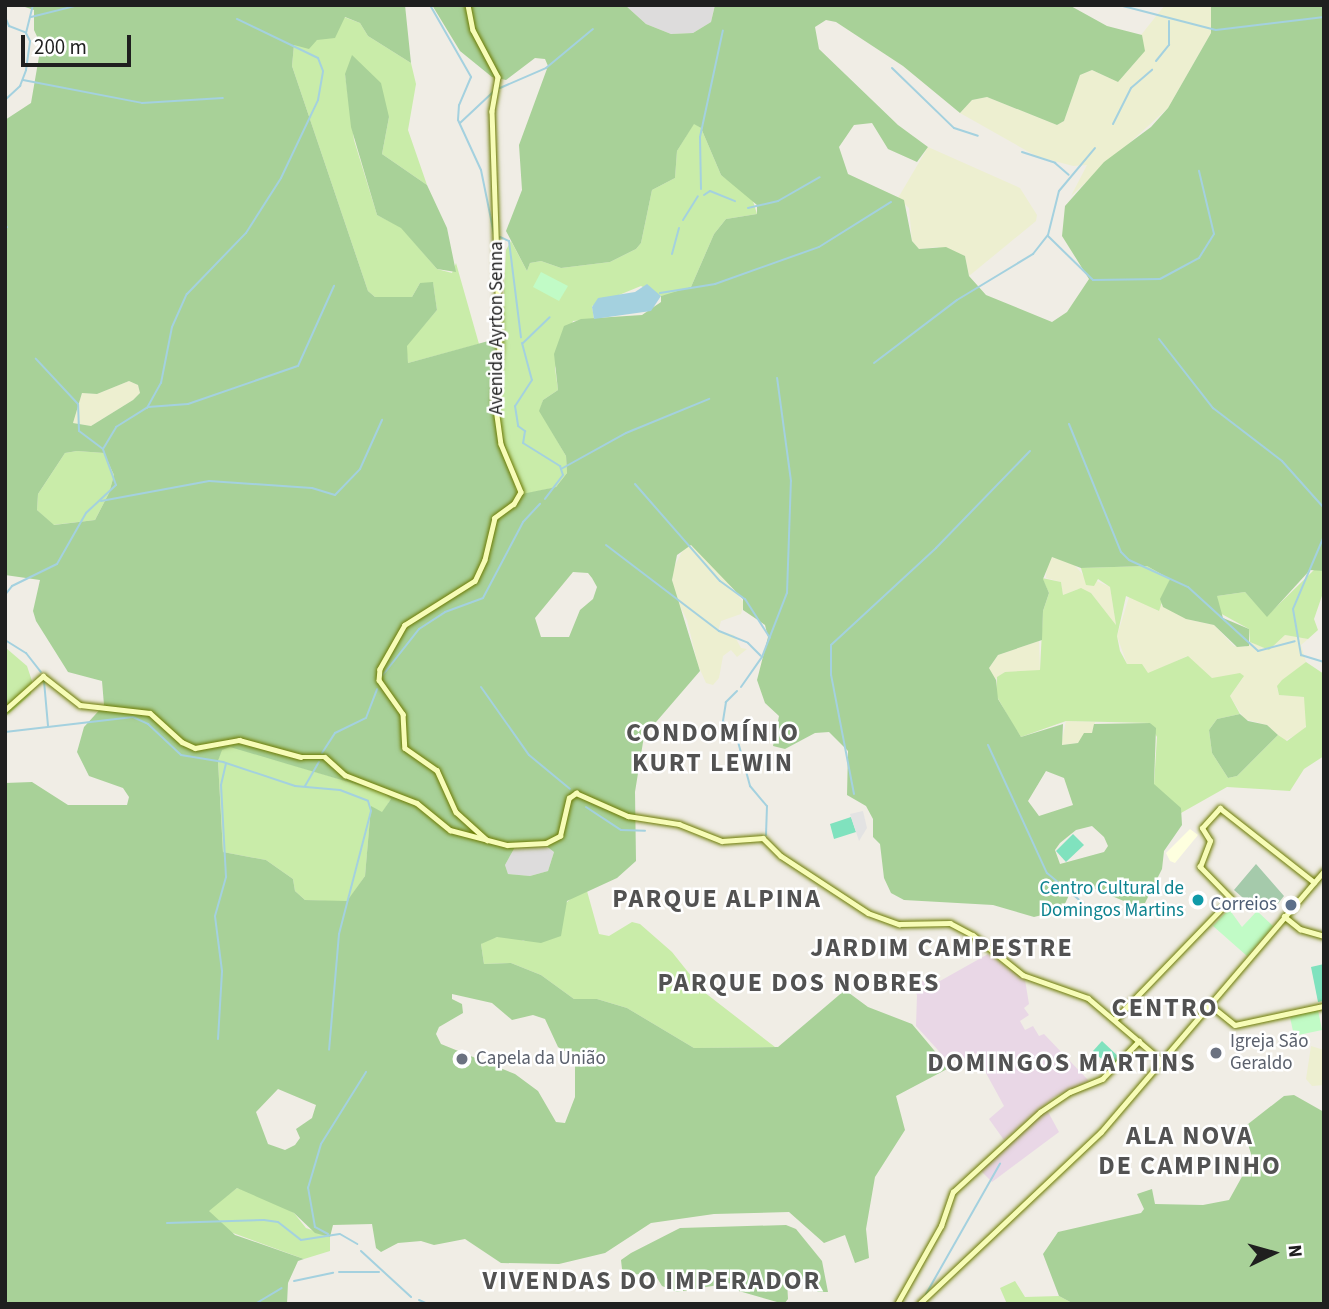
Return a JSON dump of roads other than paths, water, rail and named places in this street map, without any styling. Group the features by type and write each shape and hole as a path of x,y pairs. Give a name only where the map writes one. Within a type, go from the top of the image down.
{"main road":[{"name":"Avenida Ayrton Senna","path":"468,5 473,30 498,77 492,111 500,345 495,401 501,444 520,492 514,504 495,518 485,560 475,581 405,625 380,669 379,680 403,714 405,748 437,770 456,812 489,842"},
{"path":"5,710 43,676 80,705 150,713 182,742 195,747 239,740 302,757 325,757 345,775 417,803 450,830 489,842 515,846 554,841 565,828 569,797 576,793 628,816 679,824 723,841 763,838 781,856 867,913 899,924 950,923 973,935 1023,975 1074,993 1115,1019 1161,1061"},
{"path":"1115,1019 1188,948 1231,899 1200,867 1210,841 1202,830 1223,808 1314,882"},
{"path":"919,1304 1076,1157 1324,871"},
{"path":"1284,916 1300,929 1324,936"},
{"path":"1209,1004 1235,1025 1324,1006"},
{"path":"897,1304 941,1226 953,1192 1040,1112 1070,1092 1102,1079 1139,1041"}],"water":[{"path":"647,284 661,296 651,311 594,319 592,307 598,298 635,292"}],"waterway":[{"path":"5,100 20,86 26,70 30,41 26,33 33,5"},
{"path":"31,17 79,5"},
{"path":"430,5 471,77 459,105 458,120 481,170 494,234"},
{"path":"1119,5 1216,30 1324,17"},
{"path":"5,17 9,26 25,32"},
{"path":"103,449 116,427 147,408 161,383 172,327 187,294 246,233 281,178 318,100 323,71 318,58 237,19"},
{"path":"1156,61 1169,45 1169,21"},
{"path":"500,88 546,68 593,29"},
{"path":"701,189 700,137 723,30"},
{"path":"892,68 954,128 978,136"},
{"path":"1113,124 1131,88 1152,70"},
{"path":"23,80 142,103 223,98"},
{"path":"460,123 493,92"},
{"path":"874,363 957,300 1033,254 1048,235 1059,191 1095,148"},
{"path":"1022,152 1055,163 1069,175"},
{"path":"1048,236 1093,280 1160,279 1199,258 1214,234 1199,171"},
{"path":"748,208 778,201 820,177"},
{"path":"704,195 710,191 735,201"},
{"path":"683,220 698,196"},
{"path":"660,293 715,284 819,247 891,202"},
{"path":"672,254 679,228"},
{"path":"500,237 509,241 521,337"},
{"path":"148,407 188,404 298,366 334,286"},
{"path":"523,343 550,317"},
{"path":"1159,339 1213,408 1282,461 1324,508"},
{"path":"522,343 532,380 515,406 518,426 525,431 523,443 560,466 563,475 545,499"},
{"path":"5,595 12,586 57,564 86,513 116,485 103,449 79,431 78,404 36,359"},
{"path":"741,687 762,657 787,593 791,481 777,378"},
{"path":"561,469 626,433 709,399"},
{"path":"101,501 209,481 312,488 335,495 360,469 382,420"},
{"path":"1069,424 1121,552 1129,560 1188,587 1258,651 1295,641"},
{"path":"854,794 831,675 831,645 936,548 1030,451"},
{"path":"635,484 720,581 745,599 770,638"},
{"path":"382,676 419,629 445,612 483,598 523,522 540,504"},
{"path":"1324,536 1293,609 1301,655 1324,662"},
{"path":"606,545 719,631 748,643 761,656"},
{"path":"5,640 26,653 41,672"},
{"path":"44,681 48,726"},
{"path":"481,687 529,755 570,789"},
{"path":"322,753 335,733 366,718 377,689"},
{"path":"737,691 726,702 723,721 737,738 750,786 767,806 766,835"},
{"path":"5,732 133,717 148,724 181,755 223,762 295,786 340,790 368,801 371,811 339,934 329,1050"},
{"path":"988,745 1047,873 1095,913"},
{"path":"305,786 319,762"},
{"path":"218,1039 222,971 215,916 226,877 221,785 226,764"},
{"path":"586,807 621,830 645,831"},
{"path":"328,1234 315,1227 308,1188 321,1144 366,1072"},
{"path":"926,1294 1000,1164"},
{"path":"167,1223 264,1220 278,1222 301,1240 340,1234 357,1244"},
{"path":"361,1251 411,1297"},
{"path":"339,1272 379,1272"},
{"path":"294,1281 333,1273"},
{"path":"255,1304 282,1288"},
{"path":"419,1300 428,1304"}],"place":[{"name":"Centro Cultural de Domingos Martins","path":"1198,900"},
{"name":"Correios","path":"1291,905"},
{"name":"Igreja São Geraldo","path":"1216,1053"},
{"name":"Capela da União","path":"462,1059"}],"district":[{"name":"CONDOMÍNIO KURT LEWIN","path":"713,748"},
{"name":"PARQUE ALPINA","path":"717,899"},
{"name":"JARDIM CAMPESTRE","path":"942,948"},
{"name":"PARQUE DOS NOBRES","path":"799,983"},
{"name":"CENTRO","path":"1165,1008"},
{"name":"DOMINGOS MARTINS","path":"1062,1063"},
{"name":"ALA NOVA DE CAMPINHO","path":"1190,1151"},
{"name":"VIVENDAS DO IMPERADOR","path":"652,1281"}]}
